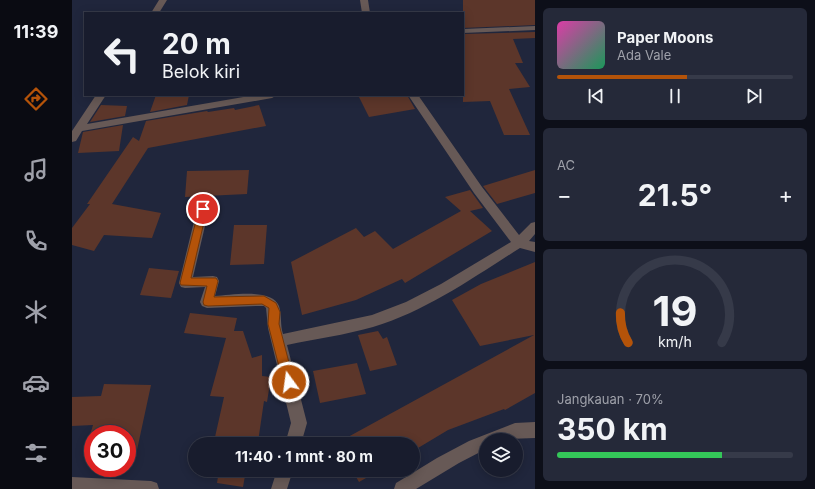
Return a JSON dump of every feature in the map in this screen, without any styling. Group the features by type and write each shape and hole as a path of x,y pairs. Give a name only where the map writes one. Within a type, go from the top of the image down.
{"street":[{"path":"156,12 163,0"},
{"path":"364,0 366,12"},
{"path":"464,31 535,28"},
{"path":"72,139 99,96"},
{"path":"80,128 266,96"},
{"path":"414,96 478,190 519,243 535,247"},
{"path":"203,209 185,283 213,281 208,302 264,300 273,306 275,312 274,324 299,423 295,437"},
{"path":"279,341 366,323 390,315 446,288 519,243 535,226"},
{"path":"509,433 515,431 535,430"},
{"path":"402,489 436,467 479,444"},
{"path":"279,489 283,477"},
{"path":"72,484 152,489"}],"building":[{"path":"463,0 535,0 535,25 464,28"},
{"path":"535,32 535,38 513,39 523,63 515,63 530,87 509,89 530,135 504,135 490,101 463,102 464,34"},
{"path":"156,96 189,96 187,105 150,112"},
{"path":"358,96 408,96 415,109 369,117"},
{"path":"101,105 127,106 125,116 90,122"},
{"path":"259,105 266,126 148,148 112,204 161,213 152,238 104,235 94,251 72,245 72,228 90,204 87,204 133,137 139,141 146,121 207,111 234,108 235,110"},
{"path":"123,125 119,151 78,153 83,132"},
{"path":"249,170 247,194 185,197 187,171"},
{"path":"535,170 535,193 497,204 483,186"},
{"path":"470,190 483,208 470,211 492,231 405,283 402,279 356,300 302,315 291,262 356,228 364,237 375,231 393,249 461,211 445,197"},
{"path":"234,225 267,225 264,264 230,265"},
{"path":"535,262 535,393 505,410 504,409 448,430 420,447 420,437 348,437 534,335 480,346 452,300 481,284"},
{"path":"149,268 179,271 171,298 140,295"},
{"path":"190,313 237,318 234,331 243,331 252,358 262,355 262,376 271,377 267,402 264,401 259,437 215,437 224,397 210,396 226,338 184,333"},
{"path":"378,331 383,339 387,337 397,365 370,371 358,335"},
{"path":"357,363 366,394 320,403 313,371"},
{"path":"104,384 151,385 137,450 136,425 72,426 72,397 101,396"},
{"path":"218,477 245,477 243,487 217,483"},
{"path":"356,477 368,477 359,482"}],"route":[{"path":"203,209 185,283 213,281 208,302 264,300 273,306 275,312 274,324 289,382"}]}
